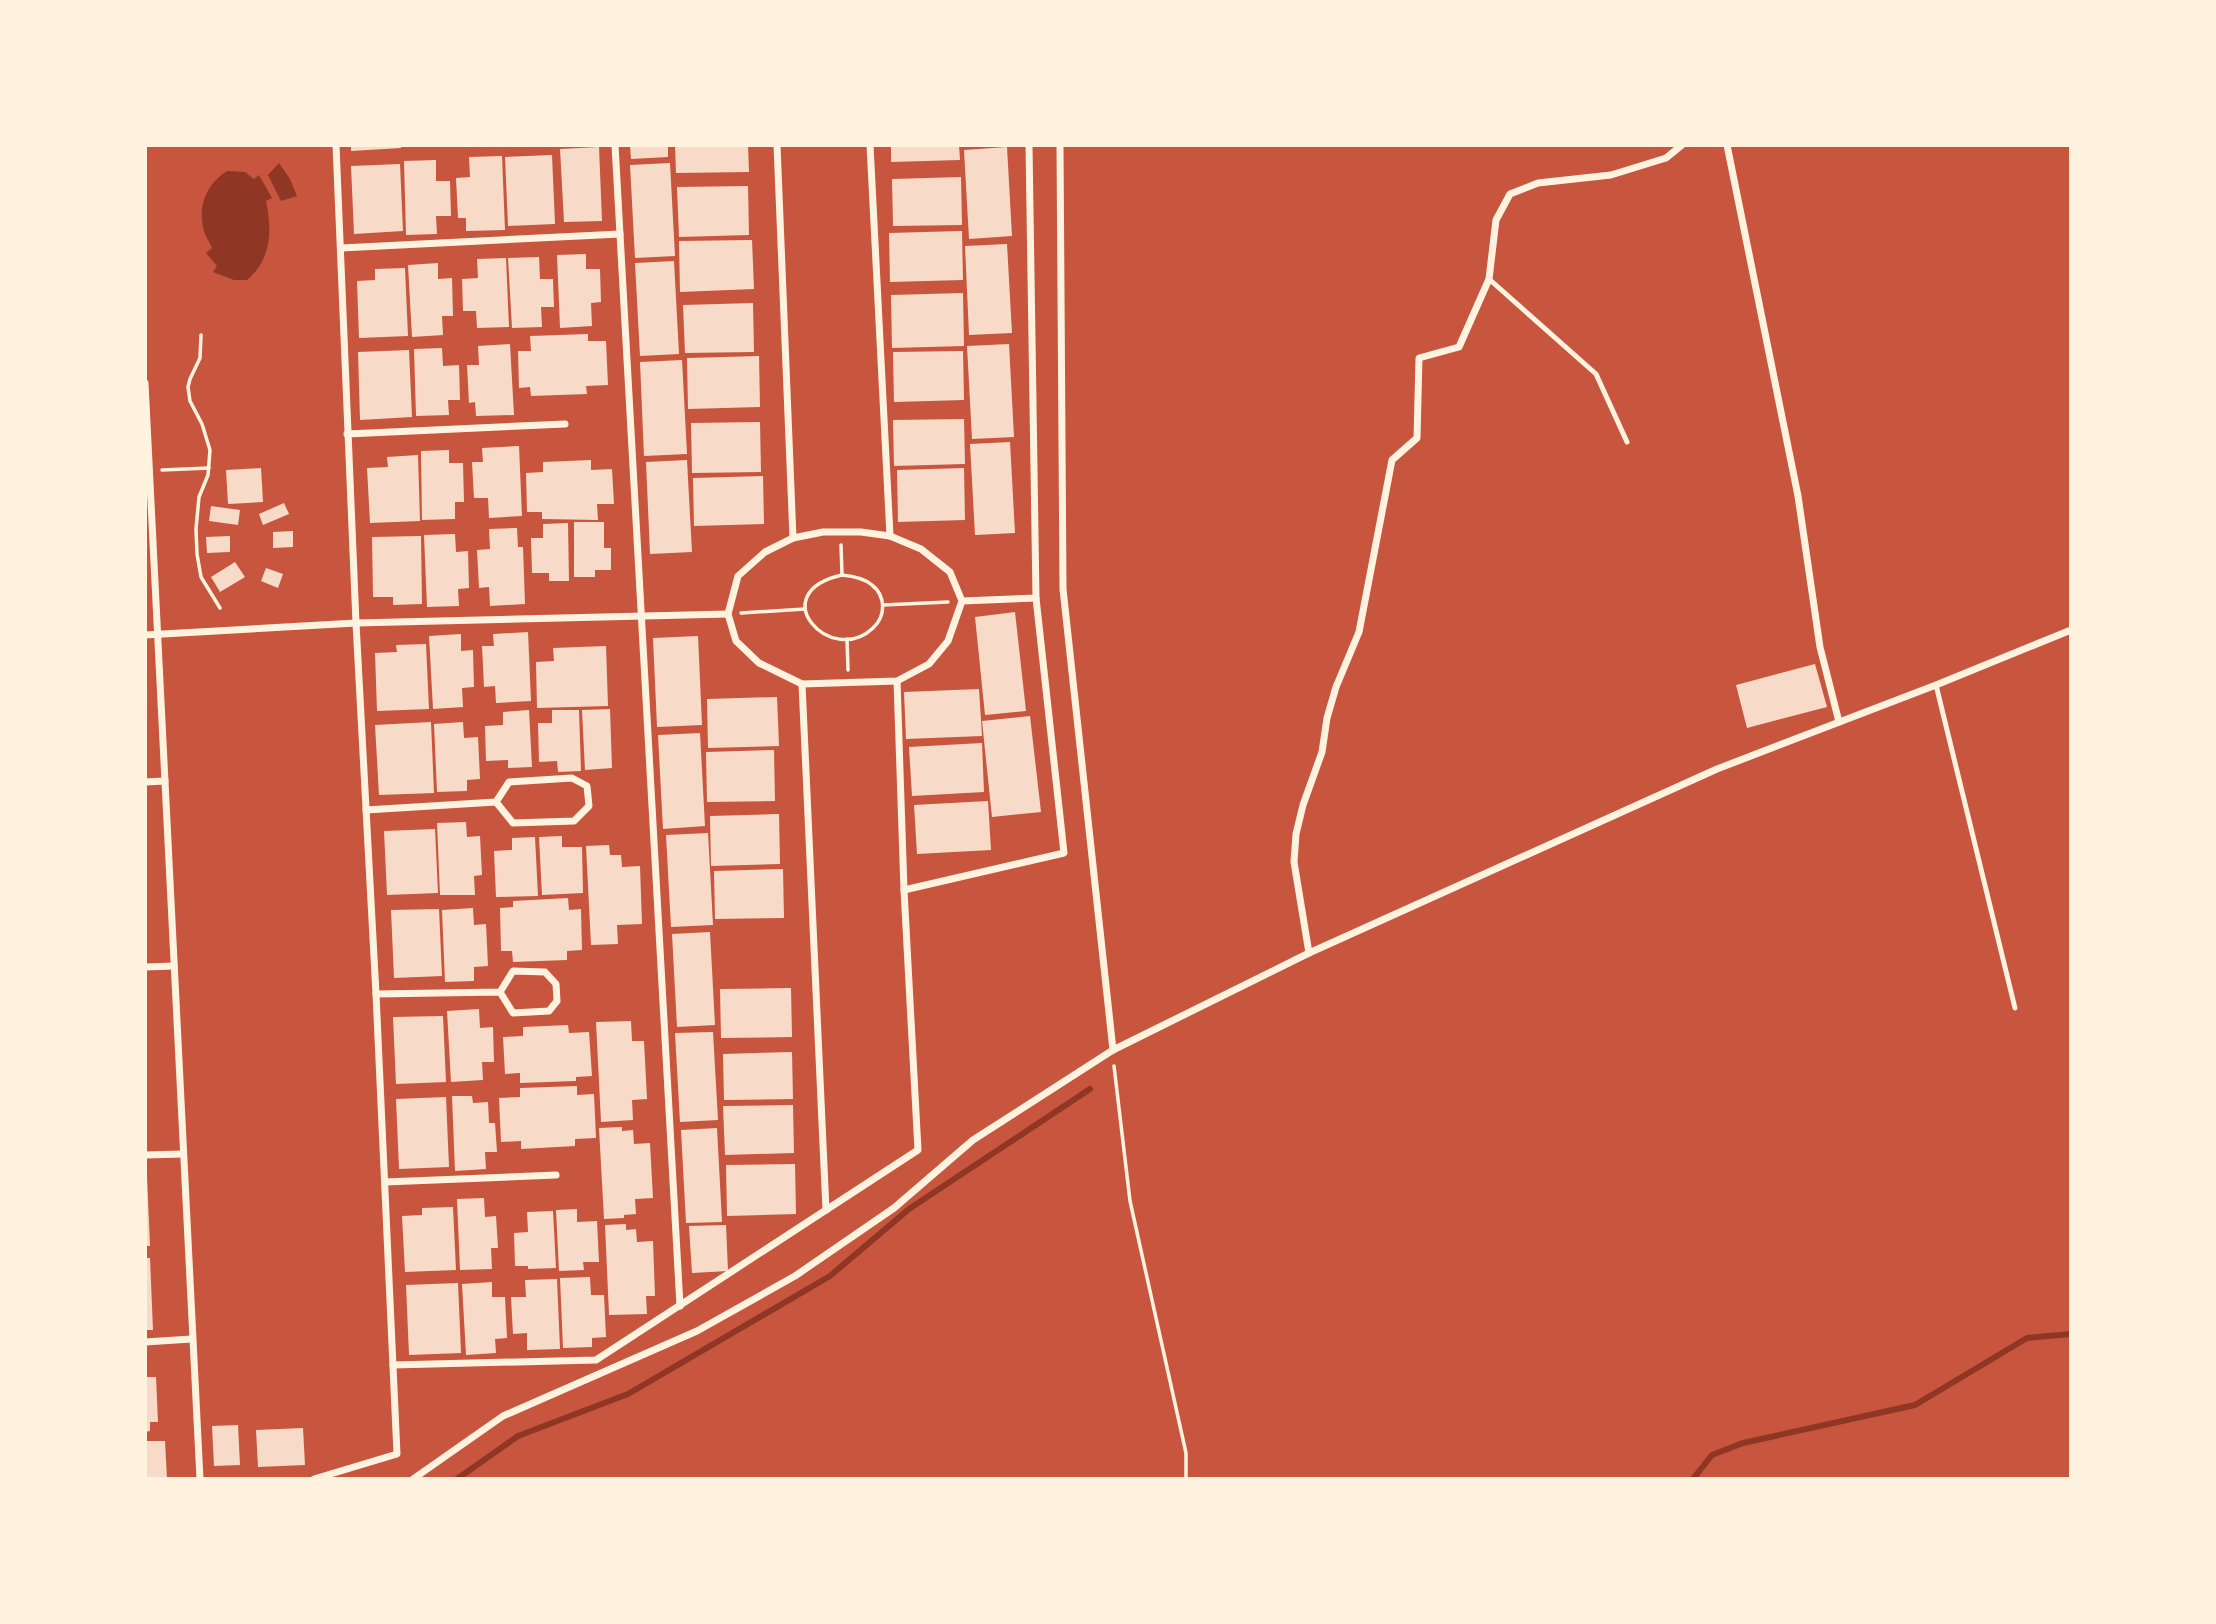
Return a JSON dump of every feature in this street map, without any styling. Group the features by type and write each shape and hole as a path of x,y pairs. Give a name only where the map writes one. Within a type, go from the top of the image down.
{"street":[{"path":"314,1479 397,1454 347,434 336,145"},
{"path":"615,145 680,1306"},
{"path":"777,145 793,538"},
{"path":"870,145 890,536"},
{"path":"905,890 1064,853 1036,598 1029,145"},
{"path":"1060,145 1063,589 1112,1050"},
{"path":"1309,953 1294,863 1296,834 1303,804 1322,752 1330,707 1359,632 1392,460 1417,438 1419,358 1458,347 1489,279 1496,220 1510,194 1538,183 1611,175 1665,158 1682,145"},
{"path":"1727,145 1798,496 1820,648 1839,722"},
{"path":"341,248 620,234"},
{"path":"145,383 200,1479"},
{"path":"347,434 565,424"},
{"path":"823,532 861,532 890,536 921,549 950,572 962,601 948,641 929,664 897,681 802,684 759,663 736,641 728,614 738,576 765,552 793,538 823,532"},
{"path":"962,601 1036,598"},
{"path":"145,635 356,623 728,614"},
{"path":"413,1479 503,1416 698,1331 795,1276 894,1208 972,1140 1112,1050 1309,953 1717,769 2071,630"},
{"path":"393,1365 596,1360 918,1150 897,681"},
{"path":"802,684 826,1210"},
{"path":"572,778 587,786 589,806 574,821 513,823 496,802 509,782 572,778"},
{"path":"145,782 164,781"},
{"path":"366,810 496,802"},
{"path":"145,967 174,966"},
{"path":"513,971 545,972 556,984 557,1001 549,1011 513,1013 500,992 513,971"},
{"path":"376,995 500,992"},
{"path":"145,1155 183,1154"},
{"path":"385,1182 556,1175"},
{"path":"145,1342 192,1339"}],"lane":[{"path":"1489,279 1596,374 1627,442"},
{"path":"1936,685 2015,1009"}],"path":[{"path":"201,335 200,358 188,387 190,401 202,424 210,450 209,468 199,497 197,554 201,577 220,608"},
{"path":"148,465 209,468"},
{"path":"842,575 841,542 852,542"},
{"path":"842,575 858,577 872,584 880,593 883,605 881,617 873,628 862,636 847,639 833,638 820,632 809,623 805,609 807,596 815,585 842,575"},
{"path":"946,593 947,610"},
{"path":"883,605 962,601"},
{"path":"741,604 740,613 805,609"},
{"path":"847,639 849,675"},
{"path":"1112,1050 1130,1201 1186,1453 1186,1479"}],"shaded area":[{"path":"279,163 297,196 281,201 268,175"},
{"path":"227,171 245,172 254,179 259,175 272,198 266,201 269,233 266,253 247,280 234,280 213,272 217,266 206,253 212,248 203,227 203,202 210,188"}],"building":[{"path":"351,145 401,145 401,148 351,151"},
{"path":"630,145 668,145 668,157 631,159"},
{"path":"675,145 748,145 749,172 676,173"},
{"path":"891,145 959,145 960,160 891,162"},
{"path":"599,147 602,221 564,222 560,149"},
{"path":"1007,147 1012,236 969,239 964,150"},
{"path":"552,155 555,224 508,226 505,157"},
{"path":"502,156 505,230 466,231 466,218 458,218 456,178 470,177 469,157"},
{"path":"436,160 436,181 450,181 451,216 436,216 437,234 406,235 404,161"},
{"path":"670,163 675,256 635,258 630,165"},
{"path":"400,164 403,231 354,234 351,166"},
{"path":"961,177 962,225 893,226 892,179"},
{"path":"748,186 749,235 679,237 677,187"},
{"path":"962,231 963,280 890,282 889,233"},
{"path":"752,240 754,289 680,292 679,241"},
{"path":"1007,244 1012,333 969,335 965,246"},
{"path":"586,254 586,269 600,269 601,302 591,303 592,326 560,328 557,255"},
{"path":"539,257 540,279 553,279 554,307 541,307 542,327 512,328 508,258"},
{"path":"506,258 509,327 477,328 476,311 463,311 462,279 478,278 477,259"},
{"path":"674,261 679,354 640,356 635,263"},
{"path":"438,263 438,279 452,278 453,316 442,316 443,335 412,337 408,265"},
{"path":"405,268 408,336 359,338 357,281 375,280 375,269"},
{"path":"963,293 964,346 892,348 891,295"},
{"path":"753,303 754,352 685,353 683,305"},
{"path":"588,334 588,341 606,341 608,385 586,386 587,394 531,396 530,387 519,388 518,351 531,351 530,336"},
{"path":"510,344 514,415 476,416 475,402 469,403 467,365 479,365 478,346"},
{"path":"1009,344 1014,437 972,439 967,346"},
{"path":"442,348 443,366 459,365 460,400 448,400 449,415 416,416 414,349"},
{"path":"409,350 412,417 360,420 358,352"},
{"path":"963,351 964,400 894,402 893,352"},
{"path":"759,356 760,407 688,409 687,358"},
{"path":"682,360 687,454 644,456 640,362"},
{"path":"964,419 965,464 894,466 893,420"},
{"path":"760,422 761,472 692,473 691,423"},
{"path":"1010,442 1015,533 975,535 970,444"},
{"path":"519,446 522,516 489,518 488,498 474,498 472,462 483,462 482,448"},
{"path":"449,450 449,463 463,463 464,502 455,502 455,519 422,520 421,451"},
{"path":"418,455 420,521 370,523 367,468 388,467 387,457"},
{"path":"591,460 591,470 612,469 614,504 597,504 598,520 542,519 542,512 527,512 526,473 543,472 543,462"},
{"path":"687,460 692,552 650,554 646,462"},
{"path":"261,468 263,502 228,504 226,470"},
{"path":"964,468 965,520 898,522 897,470"},
{"path":"763,476 764,524 694,526 693,478"},
{"path":"284,503 289,514 263,525 259,514"},
{"path":"211,506 240,510 238,525 209,521"},
{"path":"574,522 604,522 604,548 611,548 611,570 595,570 595,577 574,577"},
{"path":"568,523 569,581 549,581 549,573 532,573 531,538 543,538 543,524"},
{"path":"517,528 518,547 523,547 525,604 490,606 489,587 479,588 477,550 490,549 489,529"},
{"path":"293,531 293,547 273,548 273,532"},
{"path":"455,534 456,552 468,551 469,588 458,589 459,606 427,607 424,535"},
{"path":"230,536 230,552 207,553 206,537"},
{"path":"421,536 422,604 393,605 393,597 373,597 372,537"},
{"path":"235,562 245,577 220,592 211,577"},
{"path":"266,568 283,574 278,588 261,581"},
{"path":"1015,612 1026,711 985,715 975,617"},
{"path":"528,632 531,701 496,703 495,686 484,687 482,646 494,646 493,634"},
{"path":"461,634 461,651 473,650 474,687 462,688 463,707 433,709 429,636"},
{"path":"698,636 702,725 657,727 653,638"},
{"path":"426,644 429,709 377,711 375,653 397,652 396,645"},
{"path":"606,646 608,706 537,708 536,662 554,661 553,648"},
{"path":"1815,664 1827,707 1747,728 1736,685"},
{"path":"979,689 982,736 906,739 904,692"},
{"path":"777,697 779,746 708,748 707,699"},
{"path":"610,709 612,768 585,770 582,710"},
{"path":"529,710 532,767 508,768 508,760 486,761 485,726 503,725 503,712"},
{"path":"552,710 579,710 581,771 558,772 557,761 539,762 538,723 552,723"},
{"path":"1030,716 1041,812 992,817 982,721"},
{"path":"431,722 434,793 379,795 375,725"},
{"path":"463,722 464,738 478,737 480,779 467,780 467,791 437,792 434,724"},
{"path":"700,733 705,826 663,829 658,735"},
{"path":"982,743 984,792 912,796 909,747"},
{"path":"774,750 775,801 707,802 706,752"},
{"path":"988,801 991,850 917,854 914,805"},
{"path":"779,814 780,864 711,866 710,816"},
{"path":"466,822 467,837 480,836 482,875 474,876 475,895 440,895 437,823"},
{"path":"435,829 438,893 387,895 384,831"},
{"path":"708,833 713,925 671,927 666,835"},
{"path":"562,836 562,847 582,847 583,893 542,895 539,837"},
{"path":"535,837 538,896 496,897 494,851 512,850 512,838"},
{"path":"609,845 610,855 621,855 622,867 640,866 642,924 617,925 618,944 591,945 586,846"},
{"path":"783,869 784,918 715,919 714,871"},
{"path":"568,898 569,910 581,909 582,950 567,951 567,960 513,962 512,951 501,951 500,908 513,907 513,901"},
{"path":"473,908 474,925 486,924 488,966 474,967 474,981 445,982 442,910"},
{"path":"439,909 442,976 394,978 391,910"},
{"path":"710,932 715,1025 677,1027 672,934"},
{"path":"791,988 792,1037 721,1038 720,989"},
{"path":"479,1009 480,1028 493,1027 494,1062 482,1062 483,1080 451,1082 447,1011"},
{"path":"443,1016 446,1082 396,1084 393,1017"},
{"path":"631,1021 632,1041 644,1041 647,1099 632,1100 633,1120 601,1122 596,1022"},
{"path":"568,1025 569,1033 589,1032 592,1076 576,1077 576,1081 520,1083 520,1073 505,1074 503,1037 523,1036 523,1027"},
{"path":"713,1032 718,1120 680,1122 675,1033"},
{"path":"792,1052 793,1099 724,1100 723,1054"},
{"path":"577,1086 577,1095 594,1094 596,1138 575,1139 575,1146 521,1149 521,1141 501,1142 499,1098 520,1097 520,1088"},
{"path":"452,1096 472,1096 473,1103 488,1102 489,1123 495,1123 497,1152 485,1152 486,1169 455,1171"},
{"path":"446,1097 449,1167 399,1169 396,1099"},
{"path":"793,1105 794,1153 725,1155 723,1106"},
{"path":"622,1127 622,1131 633,1130 634,1144 650,1143 653,1198 635,1199 636,1214 604,1219 599,1128"},
{"path":"717,1128 722,1222 686,1223 681,1130"},
{"path":"795,1164 796,1214 727,1216 726,1165"},
{"path":"147,1177 150,1246 145,1246"},
{"path":"484,1198 485,1217 496,1216 498,1248 491,1248 492,1269 460,1270 457,1199"},
{"path":"453,1207 456,1270 405,1272 402,1216 422,1215 422,1208"},
{"path":"577,1209 577,1222 597,1221 599,1262 583,1262 584,1270 559,1271 556,1210"},
{"path":"553,1211 556,1268 528,1269 528,1266 515,1266 514,1233 528,1232 527,1212"},
{"path":"626,1224 626,1230 636,1229 637,1242 653,1241 655,1296 646,1296 647,1314 609,1315 605,1225"},
{"path":"726,1225 728,1271 692,1273 689,1226"},
{"path":"145,1258 150,1258 153,1330 145,1330"},
{"path":"590,1277 591,1295 604,1295 606,1337 592,1338 592,1347 563,1348 560,1278"},
{"path":"557,1279 560,1349 527,1350 527,1333 513,1334 511,1297 526,1297 525,1280"},
{"path":"492,1282 492,1297 505,1297 507,1338 495,1339 496,1353 466,1355 462,1284"},
{"path":"458,1283 461,1353 409,1355 406,1285"},
{"path":"145,1377 156,1377 158,1422 150,1422 150,1431 145,1432"},
{"path":"238,1425 240,1465 214,1466 212,1426"},
{"path":"303,1428 305,1465 258,1467 256,1430"},
{"path":"145,1441 165,1441 167,1479 145,1479"}],"waterway":[{"path":"457,1479 518,1436 628,1394 830,1276 909,1209 1090,1089"},
{"path":"1693,1479 1712,1455 1743,1443 1915,1405 2027,1338 2071,1334"}]}
